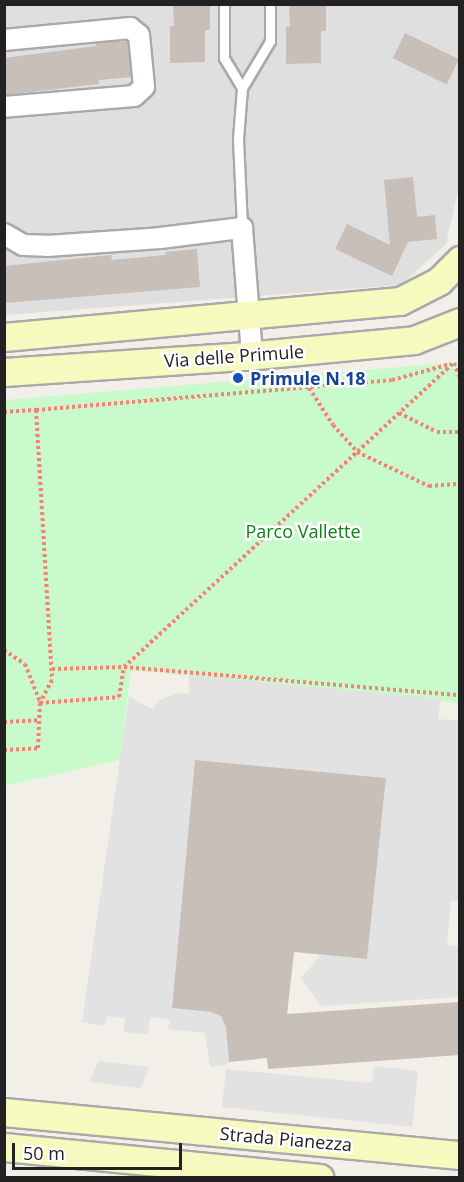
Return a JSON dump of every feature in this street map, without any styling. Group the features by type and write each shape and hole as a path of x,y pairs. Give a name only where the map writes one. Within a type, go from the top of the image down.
{"street":[{"path":"4,40 130,28 140,35 144,87 134,96 4,107"},
{"path":"4,234 23,245 47,246 160,238 242,228 247,316 252,355"},
{"name":"Via delle Primule","path":"4,337 400,301 439,281 459,260"},
{"name":"Via delle Primule","path":"4,372 252,355 414,340 459,322"},
{"name":"Strada Pianezza","path":"4,1112 459,1155"},
{"name":"Strada Pianezza","path":"4,1147 319,1178"}],"lane":[{"path":"224,4 224,58 242,88"},
{"path":"242,228 238,137 242,88 270,41 270,4"}],"path":[{"path":"454,363 459,378"},
{"path":"4,412 392,380 454,363"},
{"path":"40,703 119,697 124,667 454,363"},
{"path":"309,388 333,425 357,452 429,486 459,484"},
{"path":"36,410 52,669 52,680 40,703"},
{"path":"399,413 437,432 459,432"},
{"path":"4,650 26,664 40,703 38,748 4,750"},
{"path":"52,669 124,667 459,695"},
{"path":"4,722 39,720"}],"shaded area":[{"path":"5,5 459,5 459,187 446,244 401,285 5,315"},
{"path":"189,675 441,699 438,719 459,721 459,901 451,901 447,945 459,946 459,997 321,1006 301,978 321,955 367,959 386,778 196,760 172,1008 211,1012 221,1016 226,1028 229,1062 226,1065 210,1067 205,1033 168,1029 170,1020 150,1017 148,1035 124,1032 125,1018 107,1016 105,1026 82,1022 129,697 152,709 159,701 174,694 189,693"},
{"path":"98,1061 149,1067 141,1088 90,1082"},
{"path":"374,1066 418,1071 412,1127 222,1107 226,1069 372,1083"}],"green space":[{"name":"Parco Vallette","path":"459,362 459,703 131,670 120,760 5,786 5,400"}],"building":[{"path":"173,4 210,4 210,30 205,30 205,62 170,63 170,26 174,26"},
{"path":"289,4 326,4 326,31 321,31 321,63 286,64 286,27 290,27"},
{"path":"405,33 459,59 447,84 393,58"},
{"path":"128,41 131,77 99,80 99,84 4,95 4,58 96,46 96,43"},
{"path":"413,177 417,217 435,215 437,239 408,242 392,276 335,249 347,224 390,245 384,180"},
{"path":"197,249 200,287 4,303 4,266 111,255 112,260 166,255 165,252"},
{"path":"195,760 386,778 367,959 294,952 287,1014 459,1002 459,1055 268,1069 267,1058 229,1062 226,1028 221,1016 211,1012 172,1008"}],"place":[{"name":"Primule N.18","path":"238,378"}]}
